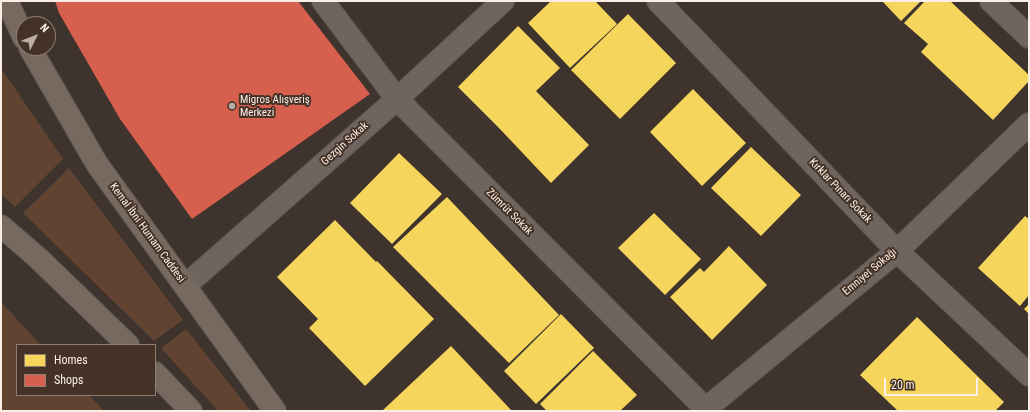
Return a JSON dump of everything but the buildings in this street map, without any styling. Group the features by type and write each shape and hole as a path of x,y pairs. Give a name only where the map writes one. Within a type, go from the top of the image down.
{"main road":[{"path":"7,1 16,21"},
{"name":"Kemal İbni Humam Caddesi","path":"35,56 97,164 275,411"},
{"path":"1,226 37,257 127,344"},
{"path":"156,374 191,411"}],"street":[{"name":"Zümrüt Sokak","path":"323,1 397,99 706,410"},
{"name":"Gezgin Sokak","path":"185,286 397,99 503,1"},
{"name":"Kırklar Pınarı Sokak","path":"658,1 897,251 1029,375"},
{"path":"991,1 1029,37"},
{"name":"Emniyet Sokağı","path":"706,410 897,251 1029,124"}],"shaded area":[{"path":"1,68 63,159 15,207 1,194"},
{"path":"69,168 183,320 154,341 23,213"},
{"path":"1,302 40,344 16,344 16,396 90,396 104,411 1,411"},
{"path":"186,329 251,411 218,411 161,348"}],"place":[{"name":"Migros Alışveriş Merkezi","path":"232,106"}]}
